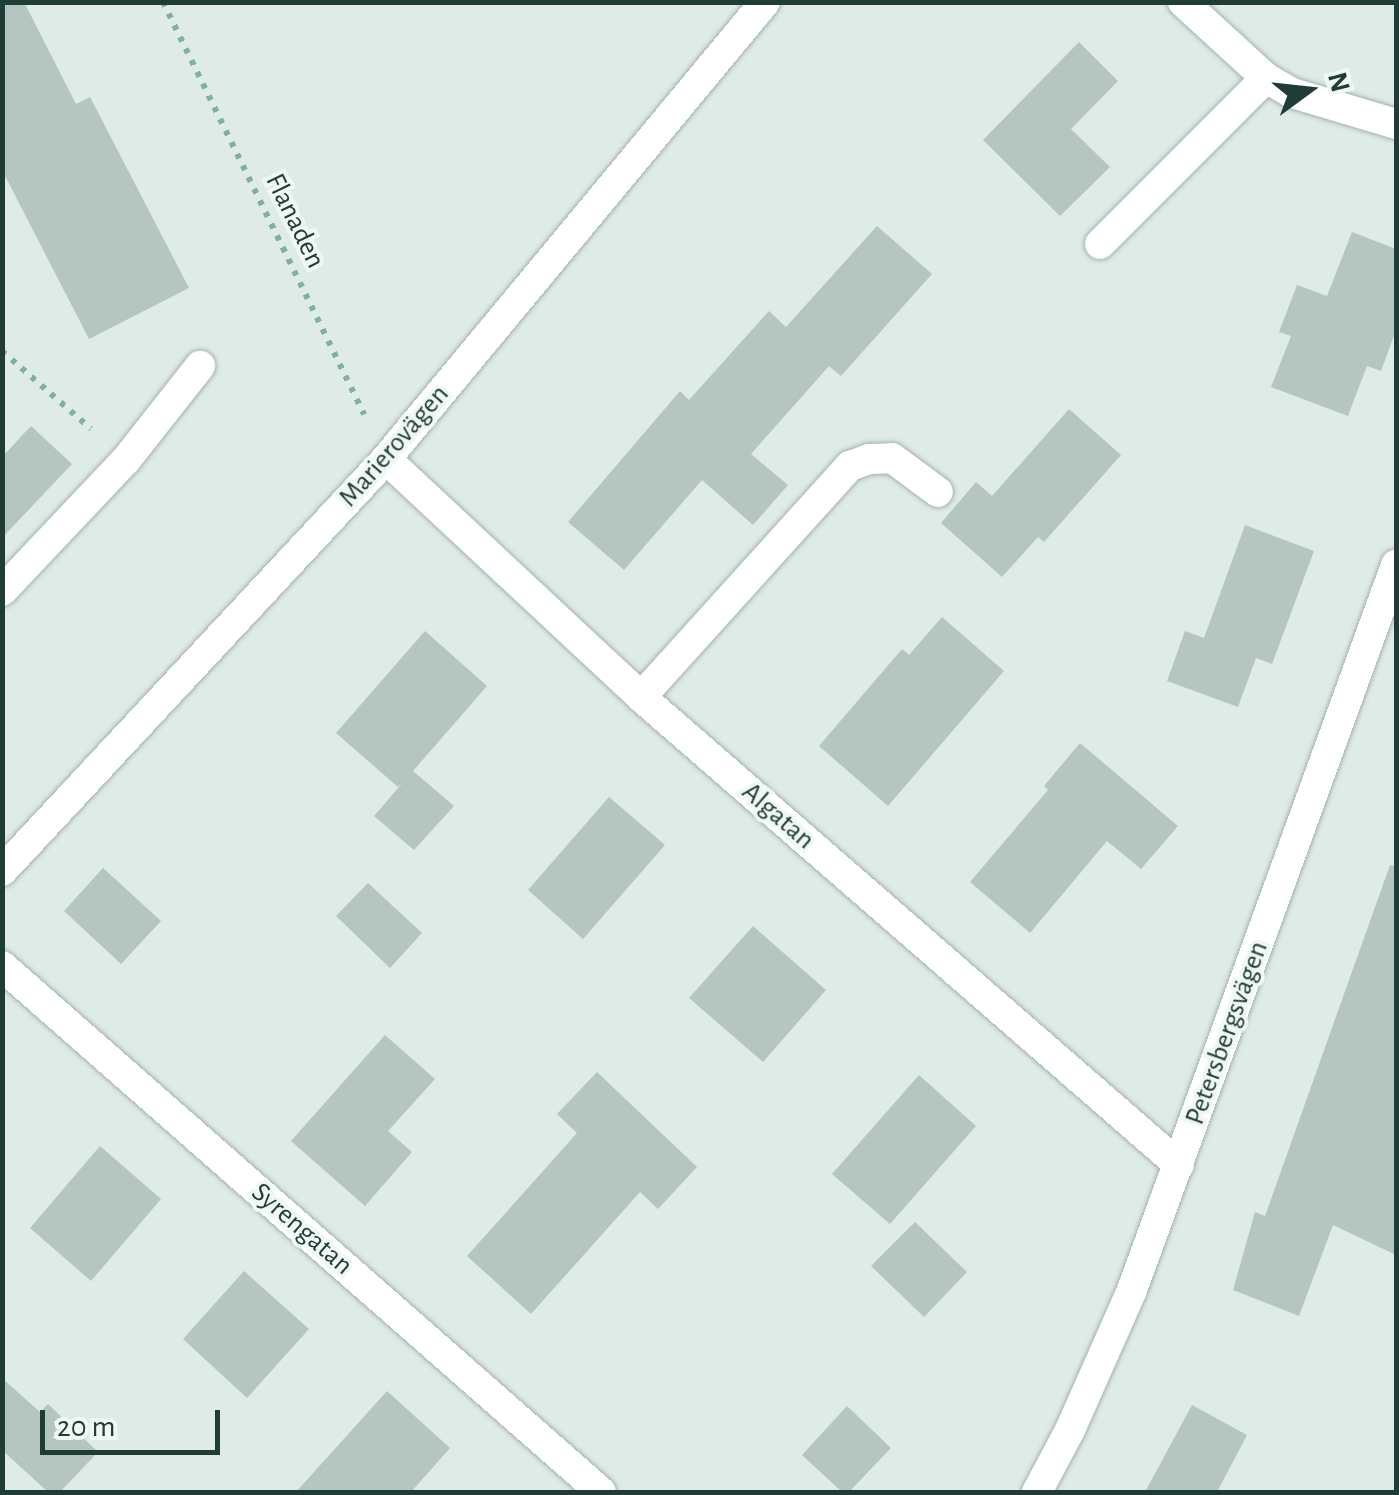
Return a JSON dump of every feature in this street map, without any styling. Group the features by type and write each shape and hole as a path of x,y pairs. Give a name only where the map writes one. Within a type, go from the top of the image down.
{"street":[{"name":"Marierovägen","path":"2,872 386,458 764,2"},
{"path":"1183,2 1266,78 1292,93 1396,124"},
{"path":"1100,244 1266,78"},
{"path":"2,592 126,460 200,366"},
{"name":"Algatan","path":"386,458 640,696 1178,1165"},
{"path":"640,696 850,466 869,458 892,458 938,492"},
{"name":"Petersbergsvägen","path":"1037,1492 1070,1430 1132,1290 1396,565"},
{"name":"Syrengatan","path":"2,966 601,1492"}],"path":[{"name":"Flanaden","path":"163,2 386,458"},
{"path":"2,351 126,460"}],"building":[{"path":"2,2 24,2 76,104 90,97 189,288 89,339 2,170"},
{"path":"1079,42 1118,81 1071,129 1110,167 1060,216 983,140"},
{"path":"877,226 932,274 841,376 829,366 751,454 788,485 753,525 702,480 624,570 568,522 680,391 689,400 769,311 786,327"},
{"path":"1352,232 1396,249 1396,330 1381,371 1367,366 1348,416 1271,387 1291,336 1279,332 1297,285 1327,296"},
{"path":"1069,409 1121,455 1044,542 1038,537 1002,577 941,523 976,482 992,496"},
{"path":"31,426 72,464 2,538 2,457"},
{"path":"1245,525 1314,551 1272,664 1256,658 1238,707 1167,681 1185,631 1204,638"},
{"path":"942,617 1004,671 888,806 819,746 902,649 909,655"},
{"path":"425,631 487,686 413,771 454,806 414,850 374,816 405,780 398,787 336,733"},
{"path":"1080,743 1178,826 1141,869 1107,841 1030,933 970,882 1048,790 1044,786"},
{"path":"609,797 665,845 583,939 528,890"},
{"path":"1390,865 1396,866 1396,1255 1333,1225 1299,1316 1233,1290 1255,1212 1265,1216"},
{"path":"103,868 161,921 121,964 64,911"},
{"path":"368,883 422,933 390,968 336,916"},
{"path":"753,926 826,990 763,1062 689,998"},
{"path":"385,1035 435,1079 388,1131 412,1152 365,1206 291,1141"},
{"path":"597,1072 697,1167 658,1209 640,1192 531,1314 467,1256 577,1133 557,1114"},
{"path":"919,1075 976,1126 890,1224 832,1174"},
{"path":"100,1146 161,1199 91,1281 30,1228"},
{"path":"915,1222 967,1272 924,1317 871,1266"},
{"path":"244,1271 309,1329 247,1398 183,1339"},
{"path":"2,1378 40,1412 48,1404 98,1452 60,1492 48,1492 2,1450"},
{"path":"387,1391 450,1448 411,1492 296,1492"},
{"path":"1192,1405 1247,1435 1217,1492 1145,1492"},
{"path":"847,1406 891,1448 849,1492 842,1492 802,1455"}]}
